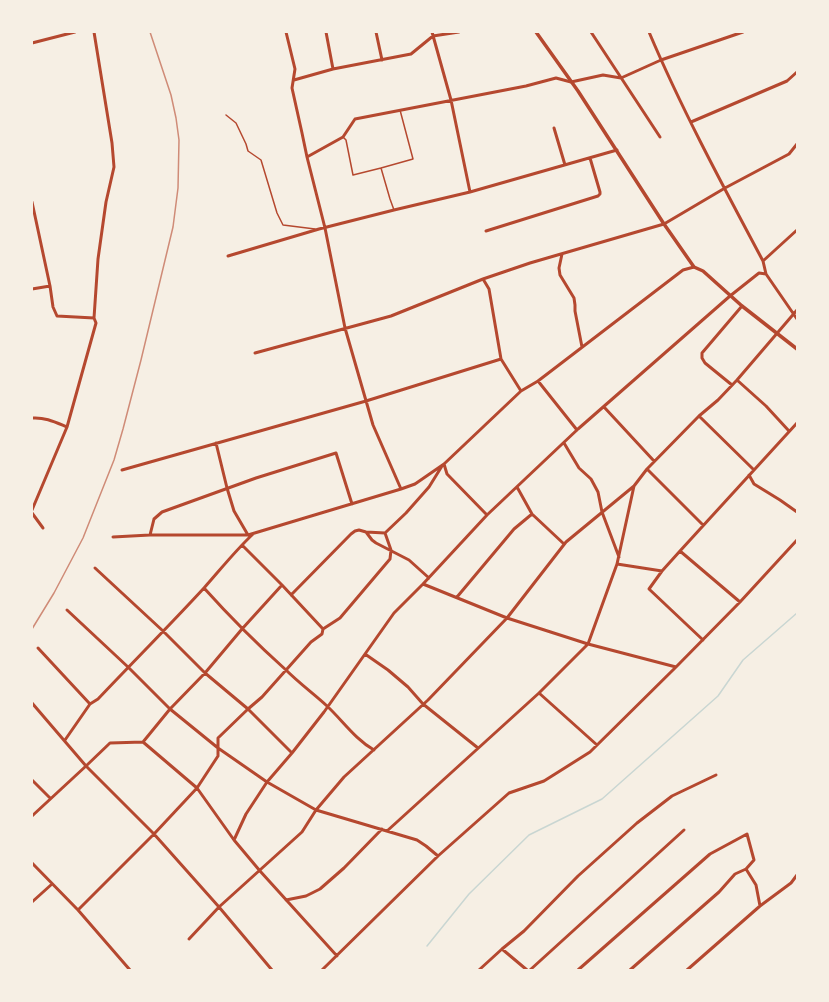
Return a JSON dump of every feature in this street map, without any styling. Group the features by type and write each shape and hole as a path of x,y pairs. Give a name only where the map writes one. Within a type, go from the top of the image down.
{"street":[{"path":"32,43 75,32"},
{"path":"32,510 67,427 96,323 94,318 98,258 106,202 114,167 112,143 94,32"},
{"path":"286,32 295,69 292,88 346,328 373,426 401,489"},
{"path":"326,32 333,69"},
{"path":"376,32 382,60"},
{"path":"432,32 451,100 470,192"},
{"path":"294,80 333,69 411,54 433,36 459,32"},
{"path":"536,32 617,150 664,224 694,267 703,271 742,306 797,349"},
{"path":"591,32 660,138"},
{"path":"649,32 661,60 724,188 763,261 766,274 797,319"},
{"path":"307,157 343,137 355,118 526,86 556,78 571,82 603,75 621,78 661,60 743,32"},
{"path":"692,122 787,81 797,72"},
{"path":"554,128 565,165"},
{"path":"255,353 391,316 483,279 664,224 724,188 789,154 797,144"},
{"path":"228,256 319,229 470,192 617,150"},
{"path":"486,231 598,196 600,192 590,158"},
{"path":"32,202 50,286 52,307 57,316 94,318"},
{"path":"763,261 797,230"},
{"path":"562,254 558,268 560,275 574,298 582,347"},
{"path":"112,537 150,535 248,535 415,484 444,464 521,391 538,381 682,270 694,267"},
{"path":"234,840 246,814 267,782 328,707 394,613 487,515 577,430 730,296 759,273 766,274"},
{"path":"483,279 490,289 501,359 521,391"},
{"path":"32,290 50,286"},
{"path":"732,385 705,363 702,358 702,353 742,306"},
{"path":"189,939 219,907 302,832 316,810 344,778 423,704 507,618 564,544 634,486 654,461 737,380 797,310"},
{"path":"122,470 366,401 501,359"},
{"path":"737,380 766,406 789,431"},
{"path":"538,381 577,430"},
{"path":"604,407 654,461"},
{"path":"699,416 754,470"},
{"path":"32,418 55,421 67,427"},
{"path":"703,640 649,589 662,571 703,525 797,423"},
{"path":"216,443 234,511 248,535"},
{"path":"564,443 579,468 591,479 598,492 602,512 619,557"},
{"path":"150,535 154,519 162,512 256,478 336,453 352,504"},
{"path":"444,464 447,474 487,515"},
{"path":"291,595 355,531 359,530 385,533 406,513 429,487 444,464"},
{"path":"647,469 703,525"},
{"path":"749,475 754,484 797,512"},
{"path":"387,831 539,693 588,644 617,564 634,486"},
{"path":"517,487 532,514 564,544"},
{"path":"32,513 43,528"},
{"path":"457,596 514,529 532,514"},
{"path":"366,532 376,543 409,560 428,578"},
{"path":"65,740 90,704 98,699 204,588 254,533"},
{"path":"78,910 154,834 197,788 218,756 218,738 248,708 262,697 311,642 322,634 323,629 340,618 390,559 391,550 385,533"},
{"path":"322,970 438,856 509,793 544,781 590,752 703,640 797,540"},
{"path":"242,545 323,629"},
{"path":"680,551 740,602"},
{"path":"617,564 662,571"},
{"path":"94,568 163,631 205,673 248,708 292,753"},
{"path":"423,584 457,596 507,618 588,644 676,667"},
{"path":"143,742 170,708 205,673 282,585"},
{"path":"204,588 242,629 286,671 328,707 352,733 374,750"},
{"path":"67,610 170,708 218,748 267,782 316,810 417,840 438,856"},
{"path":"38,648 90,704"},
{"path":"365,654 388,670 408,687 423,704 478,748"},
{"path":"539,693 597,745"},
{"path":"32,703 86,766 154,834 219,907 272,970"},
{"path":"32,816 110,743 143,742 197,788 234,840 285,900 337,956"},
{"path":"479,970 524,931 578,876 637,823 672,796 716,775"},
{"path":"32,780 50,798"},
{"path":"285,900 306,896 320,888 344,868 382,829"},
{"path":"530,970 684,830"},
{"path":"578,970 710,854 747,834 754,860 746,869 735,874 719,892 630,970"},
{"path":"32,863 78,910 129,969"},
{"path":"746,869 756,885 760,906"},
{"path":"687,970 760,906 791,883 797,875"},
{"path":"32,902 52,884"},
{"path":"502,949 527,970"}],"lane":[{"path":"343,137 346,140 354,174 413,159 400,110"},
{"path":"226,115 236,123 248,151 261,160 276,213 283,225 319,229"},
{"path":"381,168 394,210"}],"waterway":[{"path":"427,946 469,894 529,835 602,799 718,696 743,660 797,613"}],"railway":[{"path":"32,629 54,593 83,538 114,460 141,360 173,227 178,188 179,140 171,95 150,32"}]}
